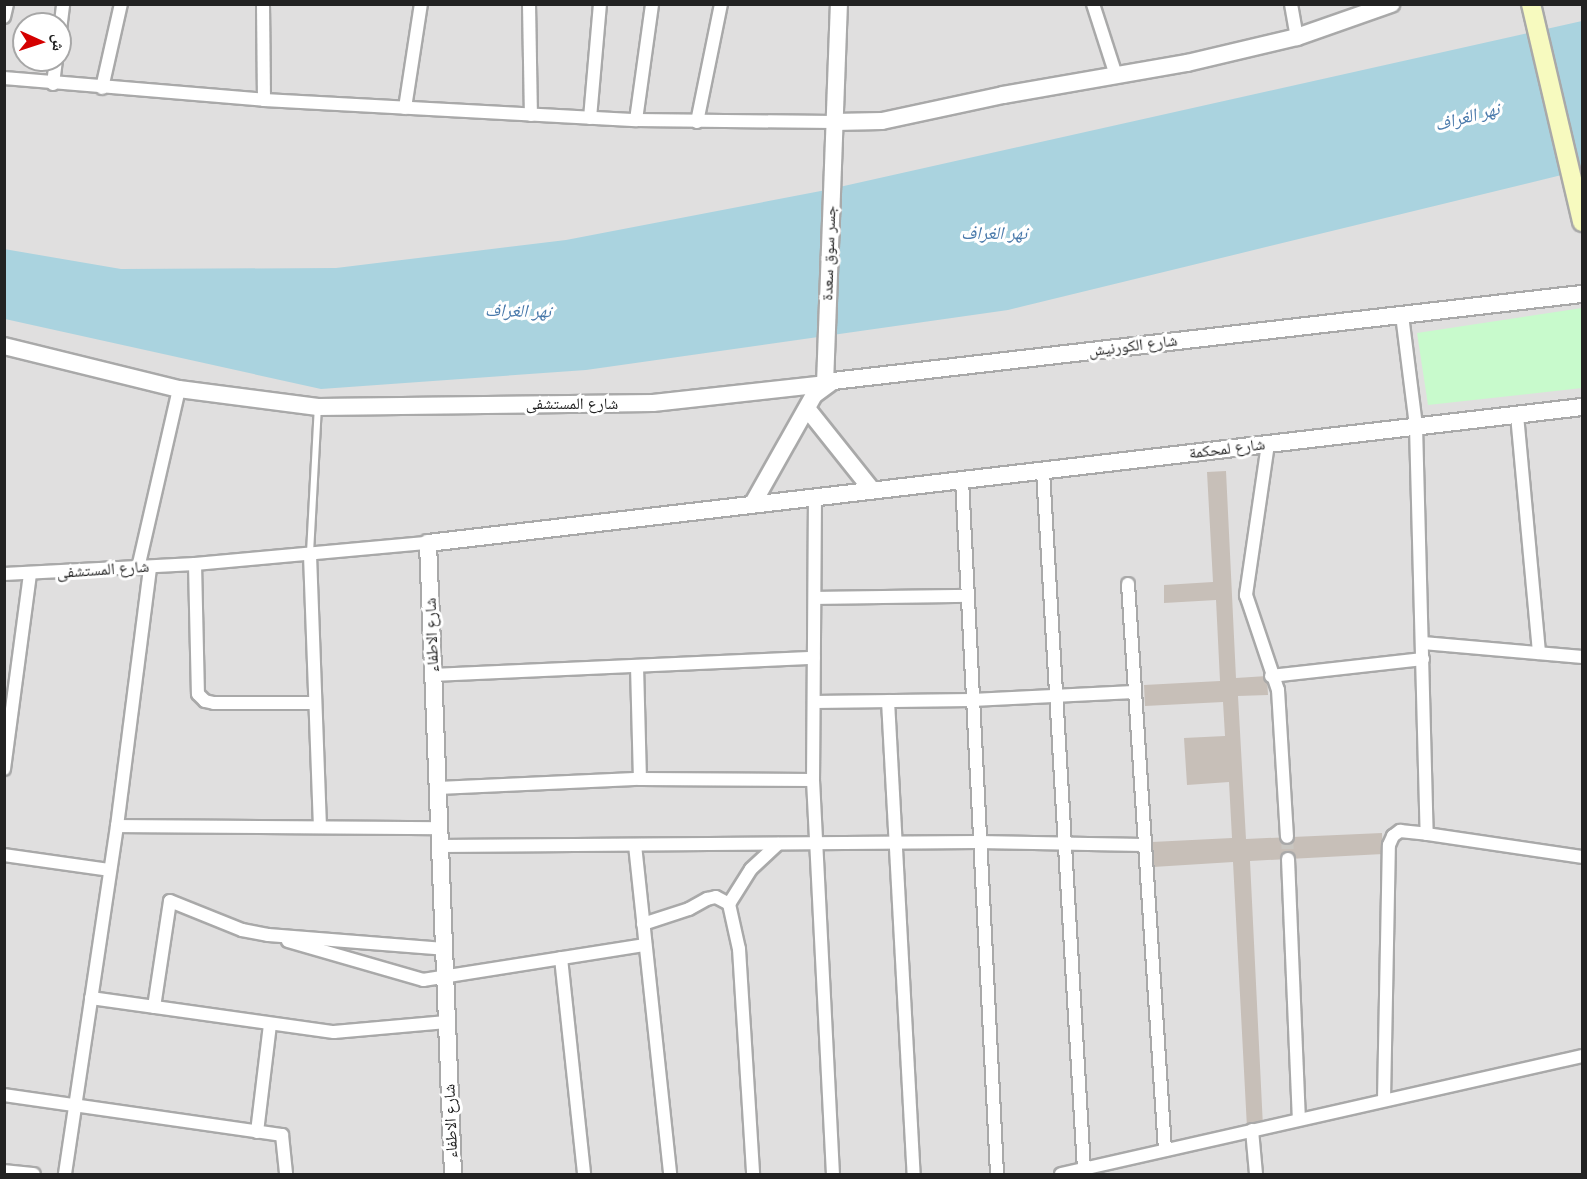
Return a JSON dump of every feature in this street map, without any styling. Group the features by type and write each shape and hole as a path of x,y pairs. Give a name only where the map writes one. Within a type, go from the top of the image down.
{"main road":[{"path":"1531,4 1582,222"}],"street":[{"path":"4,17 7,4"},
{"path":"102,88 122,4"},
{"path":"263,4 264,100"},
{"path":"405,108 421,4"},
{"path":"529,4 531,115"},
{"path":"590,118 600,4"},
{"path":"636,120 652,4"},
{"path":"697,122 721,4"},
{"name":"جسر سوق سعدة","path":"825,384 824,360 839,4"},
{"path":"1093,4 1116,75"},
{"path":"1291,4 1297,37"},
{"path":"4,78 53,84 264,100 590,118 697,122 882,121 1187,63 1297,37 1391,4"},
{"path":"53,84 54,72"},
{"name":"شارع الكورنيش","path":"825,384 1582,294"},
{"path":"1402,315 1416,426 1427,834"},
{"name":"شارع المستشفى","path":"4,346 179,388 318,407 653,404 825,384"},
{"path":"752,505 808,411 814,395 825,384"},
{"path":"65,1174 117,826 144,567 179,388"},
{"name":"شارع لمحكمة","path":"872,490 1582,407"},
{"path":"808,411 872,490"},
{"path":"1517,415 1539,652"},
{"path":"1268,444 1246,595 1271,676 1278,690 1287,837"},
{"path":"1043,471 1054,696 1084,1169"},
{"path":"962,480 978,842 997,1174"},
{"path":"428,543 872,490"},
{"path":"815,496 817,598 813,780 833,1174"},
{"name":"شارع المستشفى","path":"4,574 30,575 195,564 428,543"},
{"name":"شارع الاطفاء","path":"428,543 453,1174"},
{"path":"310,555 320,827"},
{"path":"195,564 198,694 205,701 214,703 315,703"},
{"path":"4,769 30,575"},
{"path":"1128,584 1166,1150"},
{"path":"817,598 967,596"},
{"path":"1423,643 1582,657"},
{"path":"433,675 814,658"},
{"path":"1271,676 1423,659"},
{"path":"637,666 640,779"},
{"path":"814,702 972,700 1134,692"},
{"path":"888,701 898,843 914,1174"},
{"path":"438,788 640,779 813,780"},
{"path":"117,826 439,828"},
{"path":"1384,1100 1389,844 1400,831 1582,857"},
{"path":"440,846 978,842 1064,846 1144,845"},
{"path":"753,1174 739,950 729,904 751,868 778,844"},
{"path":"635,845 670,1174"},
{"path":"4,855 110,870"},
{"path":"1288,859 1299,1119"},
{"path":"643,924 689,909 707,899 716,897 729,904"},
{"path":"154,1007 170,901 242,930 268,935 394,974 423,980 645,945"},
{"path":"268,935 444,948"},
{"path":"561,958 584,1174"},
{"path":"91,998 270,1025 334,1032 447,1022"},
{"path":"257,1132 270,1025"},
{"path":"1061,1174 1582,1056"},
{"path":"4,1095 282,1135 286,1174"},
{"path":"1252,1130 1256,1174"},
{"path":"4,1171 34,1174"}],"lane":[{"path":"310,555 318,407"}],"shaded area":[{"path":"5,5 1582,5 1582,1174 5,1174"}],"green space":[{"path":"1582,308 1582,388 1428,405 1417,333"}],"water":[{"name":"نهر الغراف","path":"1582,21 1582,170 1008,310 586,370 321,389 5,319 4,249 121,269 336,268 566,240 826,190"}],"building":[{"path":"1226,471 1236,678 1267,676 1268,695 1238,696 1246,839 1382,833 1383,854 1250,861 1263,1127 1247,1128 1233,862 1153,867 1152,842 1232,838 1229,782 1187,785 1184,738 1225,736 1223,702 1145,706 1144,685 1220,681 1216,600 1164,603 1164,585 1213,582 1207,472"}],"tunnel":[{"path":"1287,837 1288,859"}]}
